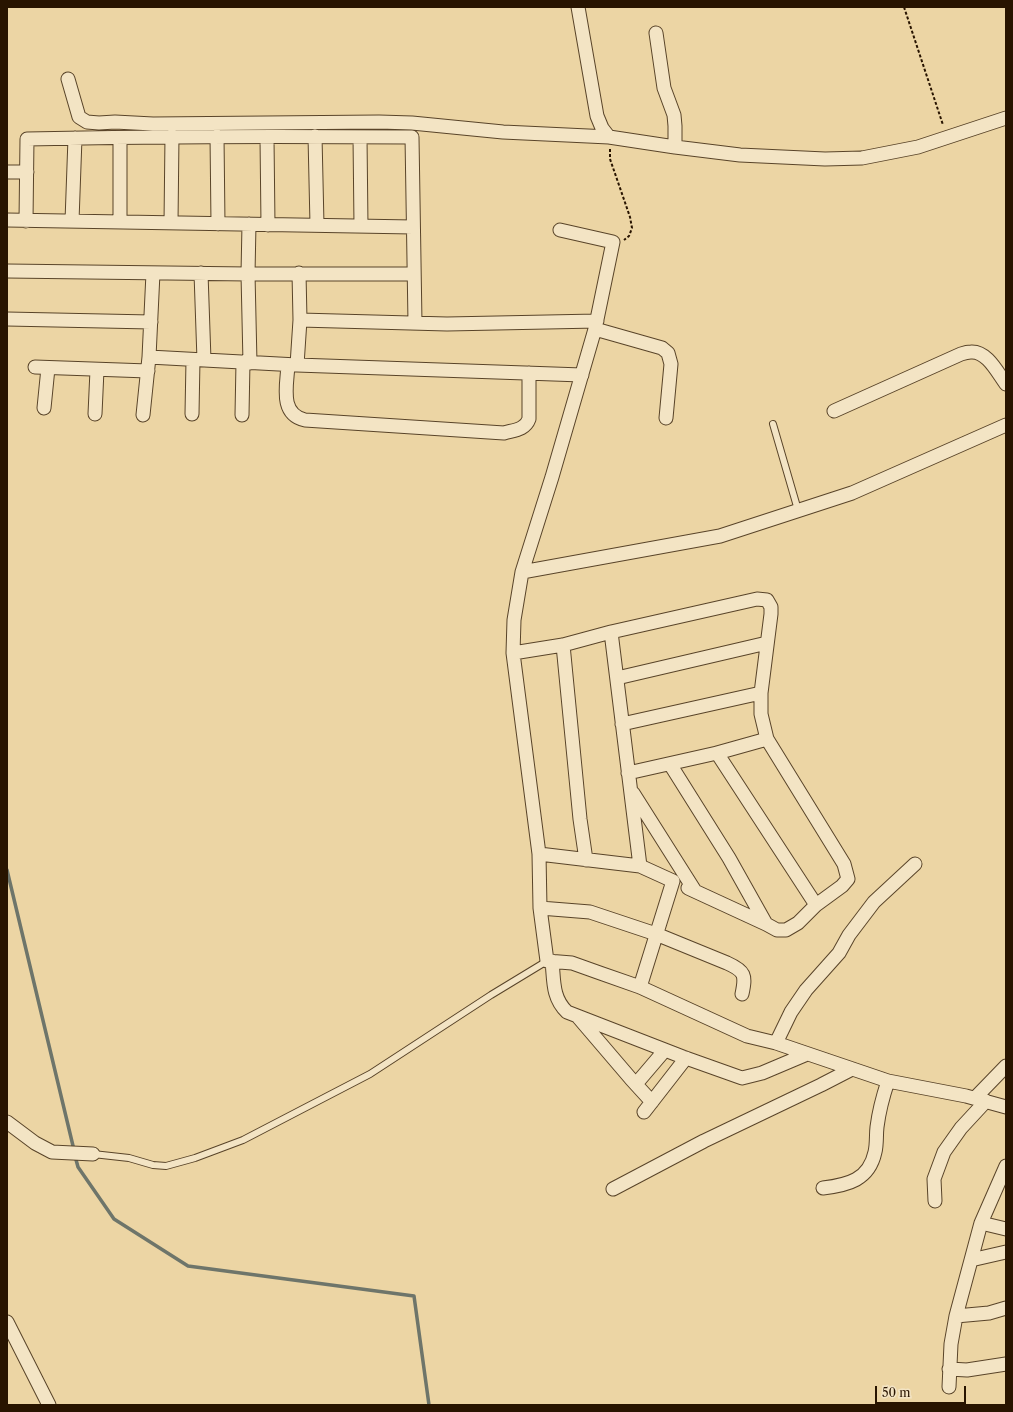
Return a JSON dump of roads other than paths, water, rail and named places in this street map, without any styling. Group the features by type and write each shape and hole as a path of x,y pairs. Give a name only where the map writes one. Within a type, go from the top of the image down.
{"street":[{"path":"578,7 597,116 602,128 609,137"},
{"path":"656,33 664,88 674,120 674,147"},
{"path":"68,79 79,117 87,122 153,124 412,123 503,132 609,137 740,155 825,159 862,158 918,147 1006,118"},
{"path":"171,223 172,136"},
{"path":"26,221 27,139 172,136 267,138 315,136 412,137 415,323"},
{"path":"217,136 218,224"},
{"path":"315,136 317,225"},
{"path":"360,137 361,226"},
{"path":"72,221 75,138"},
{"path":"120,138 120,222"},
{"path":"267,138 268,225"},
{"path":"7,172 27,172"},
{"path":"7,220 414,227"},
{"path":"242,415 246,363 249,224"},
{"path":"560,230 613,242 596,325 552,477 522,572 514,620 513,653 539,854 540,908 556,995 560,1005 567,1012 742,1078 762,1073 807,1054"},
{"path":"7,271 248,274 414,274"},
{"path":"144,415 149,358 153,273"},
{"path":"192,414 198,360 201,273"},
{"path":"299,273 300,320 287,404 291,413 297,418 305,420 504,433 521,428 526,425 529,419 529,373"},
{"path":"7,319 151,322"},
{"path":"300,320 447,324 596,325 662,348 668,353 671,364 666,418"},
{"path":"834,411 961,354 971,352 987,358 1006,384"},
{"path":"149,358 293,365 582,375"},
{"path":"44,408 41,367 148,371"},
{"path":"95,414 97,370"},
{"path":"522,572 720,536 852,493 1006,425"},
{"path":"513,653 563,645 611,632 757,599 767,600 771,607 760,714 767,739 844,864 848,879 842,886 816,905 798,923 786,930 777,930 640,866 539,854"},
{"path":"611,632 640,866"},
{"path":"617,678 767,643"},
{"path":"563,645 580,819 586,860"},
{"path":"622,724 761,693"},
{"path":"628,773 718,753 767,739"},
{"path":"718,753 816,905"},
{"path":"670,764 729,858 766,924"},
{"path":"631,790 695,891"},
{"path":"776,1043 791,1012 806,990 838,953 849,935 874,902 915,864"},
{"path":"640,987 673,882"},
{"path":"540,908 590,912 656,934 736,967 745,979 742,994"},
{"path":"549,961 572,963 640,987 747,1036 776,1043 888,1081 980,1100 1006,1107"},
{"path":"577,1016 636,1084 648,1107 686,1058"},
{"path":"636,1084 665,1050"},
{"path":"935,1200 934,1179 944,1152 980,1100 1006,1066"},
{"path":"613,1189 704,1141 852,1069"},
{"path":"824,1188 843,1186 858,1179 869,1168 875,1152 877,1128 882,1100 888,1081"},
{"path":"7,1122 35,1143 52,1152 93,1154"},
{"path":"949,1387 951,1344 956,1316 981,1223 1006,1167"},
{"path":"981,1223 1006,1228"},
{"path":"971,1260 1006,1252"},
{"path":"956,1316 989,1313 1006,1308"},
{"path":"7,1322 49,1405"},
{"path":"949,1369 967,1370 1006,1364"}],"lane":[{"path":"773,424 798,510"},
{"path":"93,1154 129,1158 153,1165 166,1166 195,1158 243,1140 370,1074 491,995 549,961"}],"waterway":[{"path":"7,870 74,1150"},
{"path":"75,1156 78,1167 114,1219 188,1266 414,1296 429,1405"}]}
